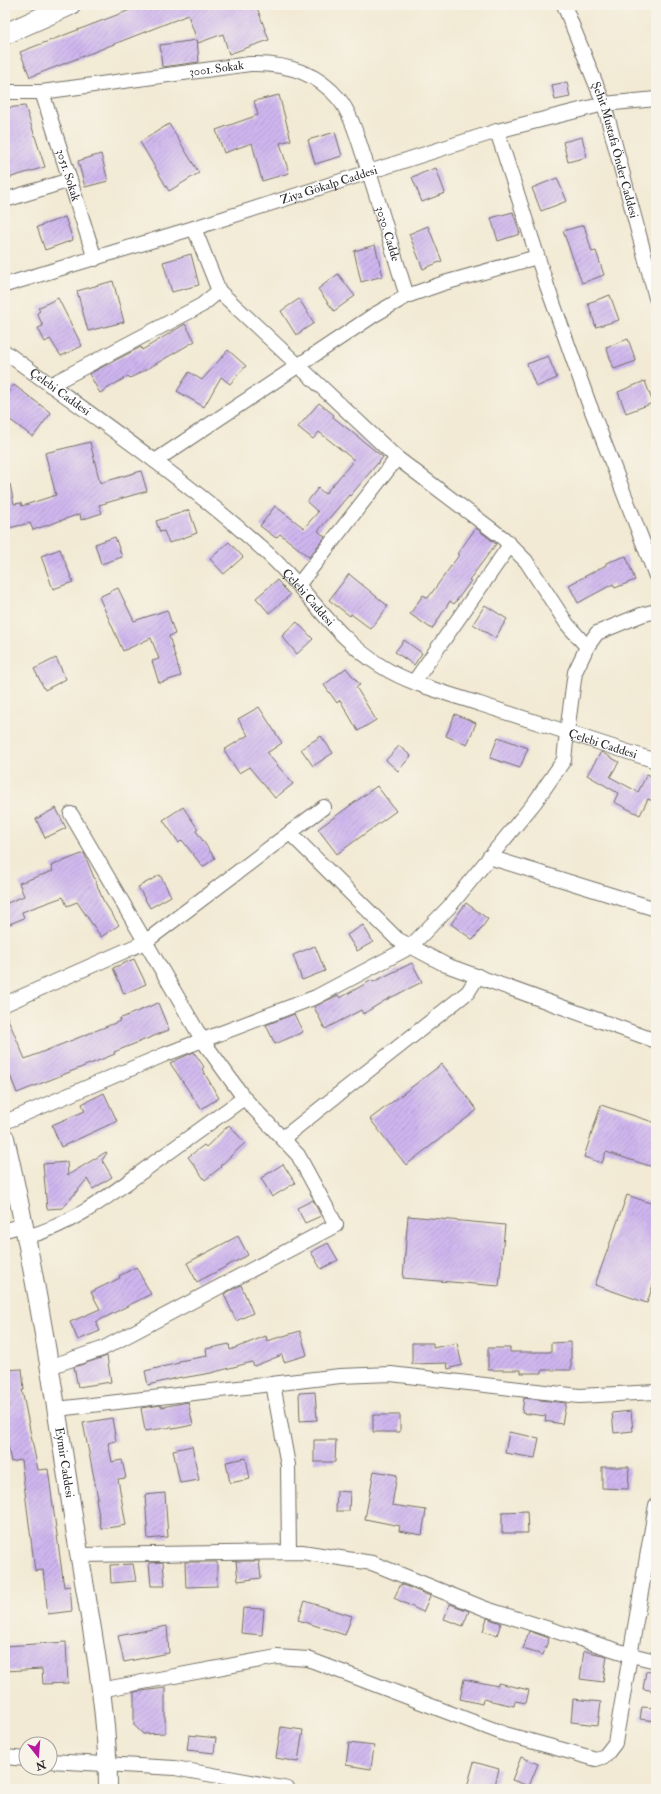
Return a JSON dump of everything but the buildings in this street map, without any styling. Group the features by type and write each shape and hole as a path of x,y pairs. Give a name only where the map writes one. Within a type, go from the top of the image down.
{"highway":[{"path":"5,34 70,5"}],"main road":[{"name":"Eymir Caddesi","path":"5,1138 25,1231 56,1409 79,1554 100,1690 108,1765 108,1789"}],"street":[{"name":"Şehit Mustafa Önder Caddesi","path":"564,5 604,104 654,281 656,298"},
{"name":"3001. Sokak","path":"5,92 42,92 250,64 271,64 284,66 313,76 340,100 353,126 369,172"},
{"name":"3051. Sokak","path":"42,92 95,259"},
{"name":"Ziya Gökalp Caddesi","path":"5,285 95,259 497,131 604,104 656,99"},
{"path":"497,131 537,257 588,401 656,576"},
{"name":"3030. Cadde","path":"369,172 407,296"},
{"path":"5,200 70,180"},
{"path":"194,228 220,291 397,458 510,545 526,561 567,624 587,647"},
{"path":"155,461 374,315 407,296 444,283 537,257"},
{"path":"50,385 202,305 220,291"},
{"name":"Çelebi Caddesi","path":"5,352 155,461 268,553 299,584 347,640 380,666 414,682 656,761"},
{"path":"299,584 397,458"},
{"path":"414,682 510,545"},
{"path":"5,1122 166,1054 316,997 410,947 449,907 535,802 564,760 576,672 587,647 597,633 641,615 656,611"},
{"path":"5,1004 146,942 324,807"},
{"path":"49,1368 102,1349 336,1225 298,1155 244,1098 203,1041 71,814"},
{"path":"290,833 397,939 410,947 446,965 655,1040"},
{"path":"489,857 656,909"},
{"path":"283,1138 468,992 478,976"},
{"path":"5,1230 25,1231 39,1234 69,1220 100,1202 244,1098"},
{"path":"56,1409 340,1376 391,1374 579,1396 656,1392"},
{"path":"273,1384 288,1465 289,1552"},
{"path":"100,1690 277,1657 308,1659 505,1734 596,1759 605,1756 615,1743 656,1505"},
{"path":"79,1554 302,1552 372,1563 486,1609 631,1655 656,1661"},
{"path":"5,1756 18,1758"},
{"path":"58,1762 175,1768 288,1789"}]}
